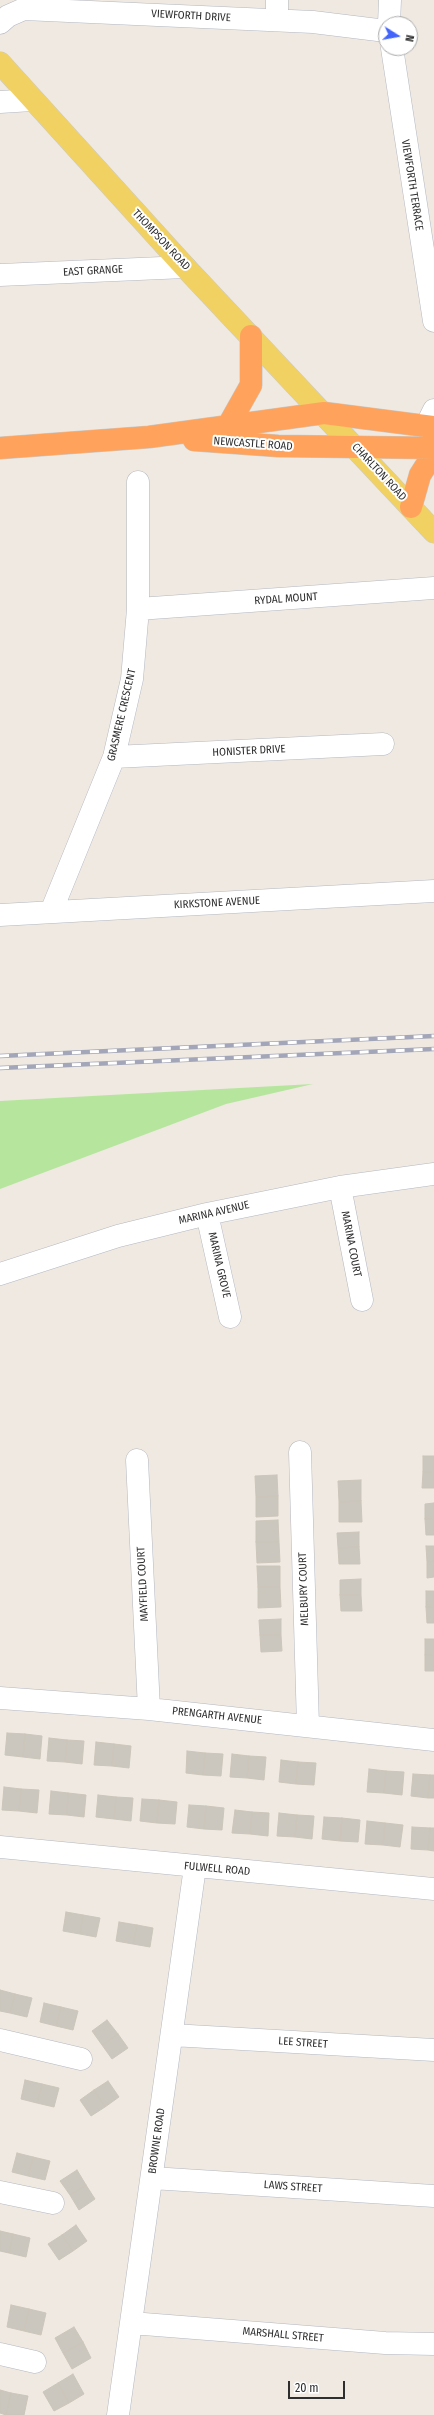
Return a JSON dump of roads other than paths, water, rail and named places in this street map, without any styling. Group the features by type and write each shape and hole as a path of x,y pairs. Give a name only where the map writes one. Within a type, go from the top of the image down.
{"highway":[{"path":"228,426 251,385 251,336"},
{"name":"NEWCASTLE ROAD","path":"0,448 149,437 324,413 431,421"},
{"name":"NEWCASTLE ROAD","path":"149,437 278,446 358,449 434,448"},
{"path":"412,507 420,475 434,453"}],"main road":[{"name":"THOMPSON ROAD","path":"0,63 185,267 324,413"},
{"name":"CHARLTON ROAD","path":"324,413 434,532"}],"street":[{"path":"390,0 390,16"},
{"name":"VIEWFORTH DRIVE","path":"0,23 8,16 24,9 277,10 313,22 378,30"},
{"name":"VIEWFORTH TERRACE","path":"393,56 434,321"},
{"path":"0,102 32,100"},
{"name":"EAST GRANGE","path":"0,275 185,267"},
{"name":"GRASMERE CRESCENT","path":"51,912 114,757 132,679 138,609 138,482"},
{"name":"RYDAL MOUNT","path":"138,609 434,588"},
{"name":"HONISTER DRIVE","path":"114,757 383,744"},
{"name":"KIRKSTONE AVENUE","path":"0,915 434,891"},
{"name":"MARINA AVENUE","path":"0,1274 118,1236 207,1214 340,1187 434,1174"},
{"name":"MARINA COURT","path":"340,1187 362,1300"},
{"name":"MARINA GROVE","path":"207,1214 230,1317"},
{"name":"MELBURY COURT","path":"300,1452 308,1726"},
{"name":"MAYFIELD COURT","path":"137,1460 149,1709"},
{"name":"PRENGARTH AVENUE","path":"0,1698 149,1709 434,1740"},
{"name":"FULWELL ROAD","path":"0,1847 434,1889"},
{"name":"BROWNE ROAD","path":"118,2415 195,1867"},
{"name":"LEE STREET","path":"172,2035 434,2050"},
{"path":"0,2040 81,2059"},
{"name":"LAWS STREET","path":"152,2178 434,2196"},
{"path":"0,2192 53,2203"},
{"name":"MARSHALL STREET","path":"131,2323 384,2343 434,2344"},
{"path":"0,2354 36,2362"}],"railway":[{"path":"0,1056 434,1036"},
{"path":"0,1068 434,1049"}]}
